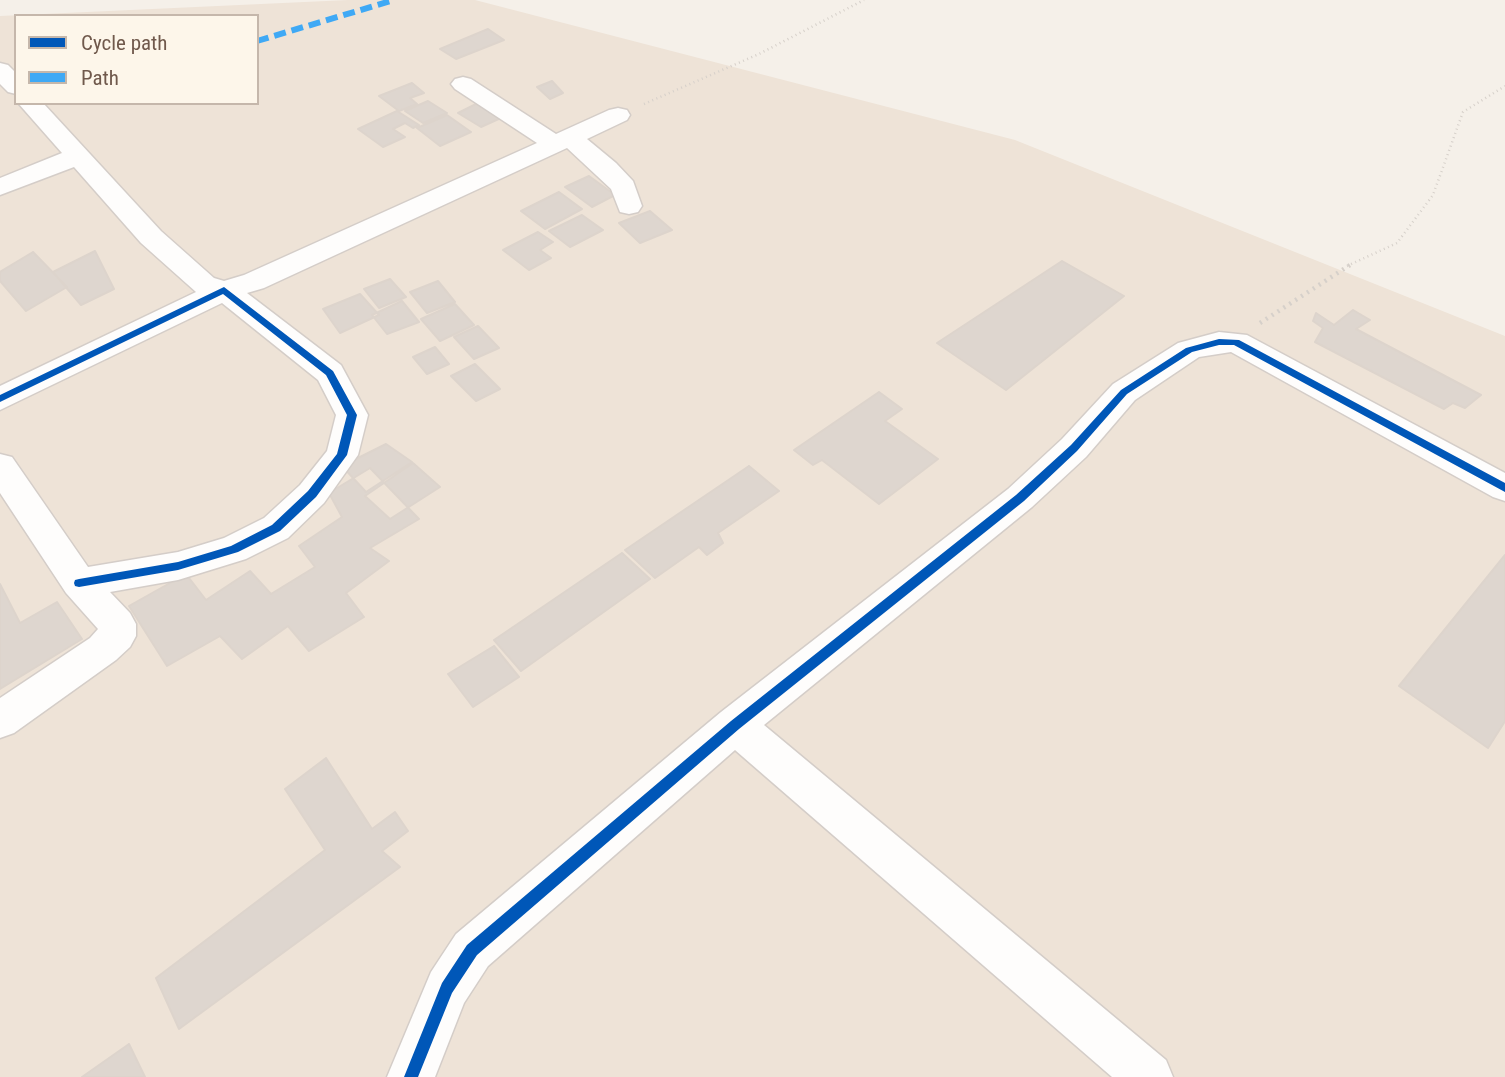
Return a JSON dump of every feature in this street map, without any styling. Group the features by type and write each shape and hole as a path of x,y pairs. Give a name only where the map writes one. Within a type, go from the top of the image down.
{"street":[{"path":"0,70 14,85"},
{"path":"463,84 561,140 616,178 624,187 629,206"},
{"path":"32,105 151,237 204,285 224,290 330,373 352,415 342,455 312,494 276,528 234,549 178,566 79,583"},
{"path":"0,399 224,290 254,282 618,116"},
{"path":"0,187 78,156"},
{"path":"411,1077 447,988 472,950 735,725 1020,498 1074,448 1124,392 1189,350 1219,342 1236,342 1505,488"},
{"path":"0,466 79,583 117,624 117,636 103,649 0,720"},
{"path":"735,725 1149,1077"}],"path":[{"path":"618,116 759,54 864,0"},
{"path":"1236,342 1264,319 1355,261 1397,243 1433,195 1463,112 1505,86"}],"shaded area":[{"path":"348,0 475,0 1015,140 1505,336 1505,1077 0,1077 0,16 14,15 14,105 259,105 259,14 44,14"}],"building":[{"path":"488,29 504,40 456,59 440,49"},
{"path":"552,81 563,93 550,99 537,87"},
{"path":"412,83 424,93 410,98 417,104 399,111 379,96"},
{"path":"428,101 447,113 423,123 405,111"},
{"path":"480,102 503,117 481,127 458,113"},
{"path":"397,111 419,125 413,128 405,123 393,129 405,137 383,147 358,129"},
{"path":"447,115 471,132 440,146 417,128"},
{"path":"589,176 615,195 592,207 565,187"},
{"path":"559,192 582,209 545,229 521,211"},
{"path":"650,211 672,230 640,243 619,223"},
{"path":"582,215 603,230 570,247 549,231"},
{"path":"538,232 553,242 540,250 551,258 529,270 503,250"},
{"path":"95,251 114,289 81,305 53,272"},
{"path":"33,252 67,287 26,311 0,281 0,272"},
{"path":"1062,261 1124,296 1006,390 937,343"},
{"path":"390,279 406,297 379,308 364,289"},
{"path":"438,281 455,302 427,313 410,292"},
{"path":"360,294 379,315 340,333 323,309"},
{"path":"402,301 419,322 387,334 372,315"},
{"path":"455,304 474,325 440,341 421,319"},
{"path":"1353,310 1370,320 1356,329 1481,395 1465,408 1453,403 1444,409 1315,342 1323,328 1313,321 1316,313 1334,325"},
{"path":"478,326 499,348 474,359 454,337"},
{"path":"435,347 449,364 427,374 413,357"},
{"path":"475,364 500,389 476,401 451,376"},
{"path":"879,392 902,409 885,421 938,459 879,504 822,460 813,465 794,450"},
{"path":"386,444 412,462 366,492 342,466"},
{"path":"413,463 440,487 390,519 365,496"},
{"path":"749,466 779,491 718,533 723,543 707,555 699,547 655,578 625,550"},
{"path":"370,468 419,519 370,548 389,561 346,593 364,617 309,651 288,626 242,659 220,636 167,666 129,606 186,574 206,600 250,571 271,594 315,567 299,546 342,517 329,493"},
{"path":"622,553 650,579 521,671 494,640"},
{"path":"1505,555 1505,721 1488,748 1399,686"},
{"path":"0,584 20,623 57,602 82,639 0,689"},
{"path":"494,646 519,677 473,707 448,674"},
{"path":"326,758 372,829 395,812 408,831 382,851 400,867 179,1029 156,978 325,850 285,789"},
{"path":"129,1044 145,1077 82,1077"}],"marked path":[{"path":"259,40 394,0"}],"cycle path":[{"path":"0,399 224,290 330,373 352,415 342,455 312,494 276,528 234,549 178,566 79,583"},
{"path":"411,1077 447,988 472,950 735,725 1020,498 1074,448 1124,392 1189,350 1219,342 1236,342 1505,488"}]}
